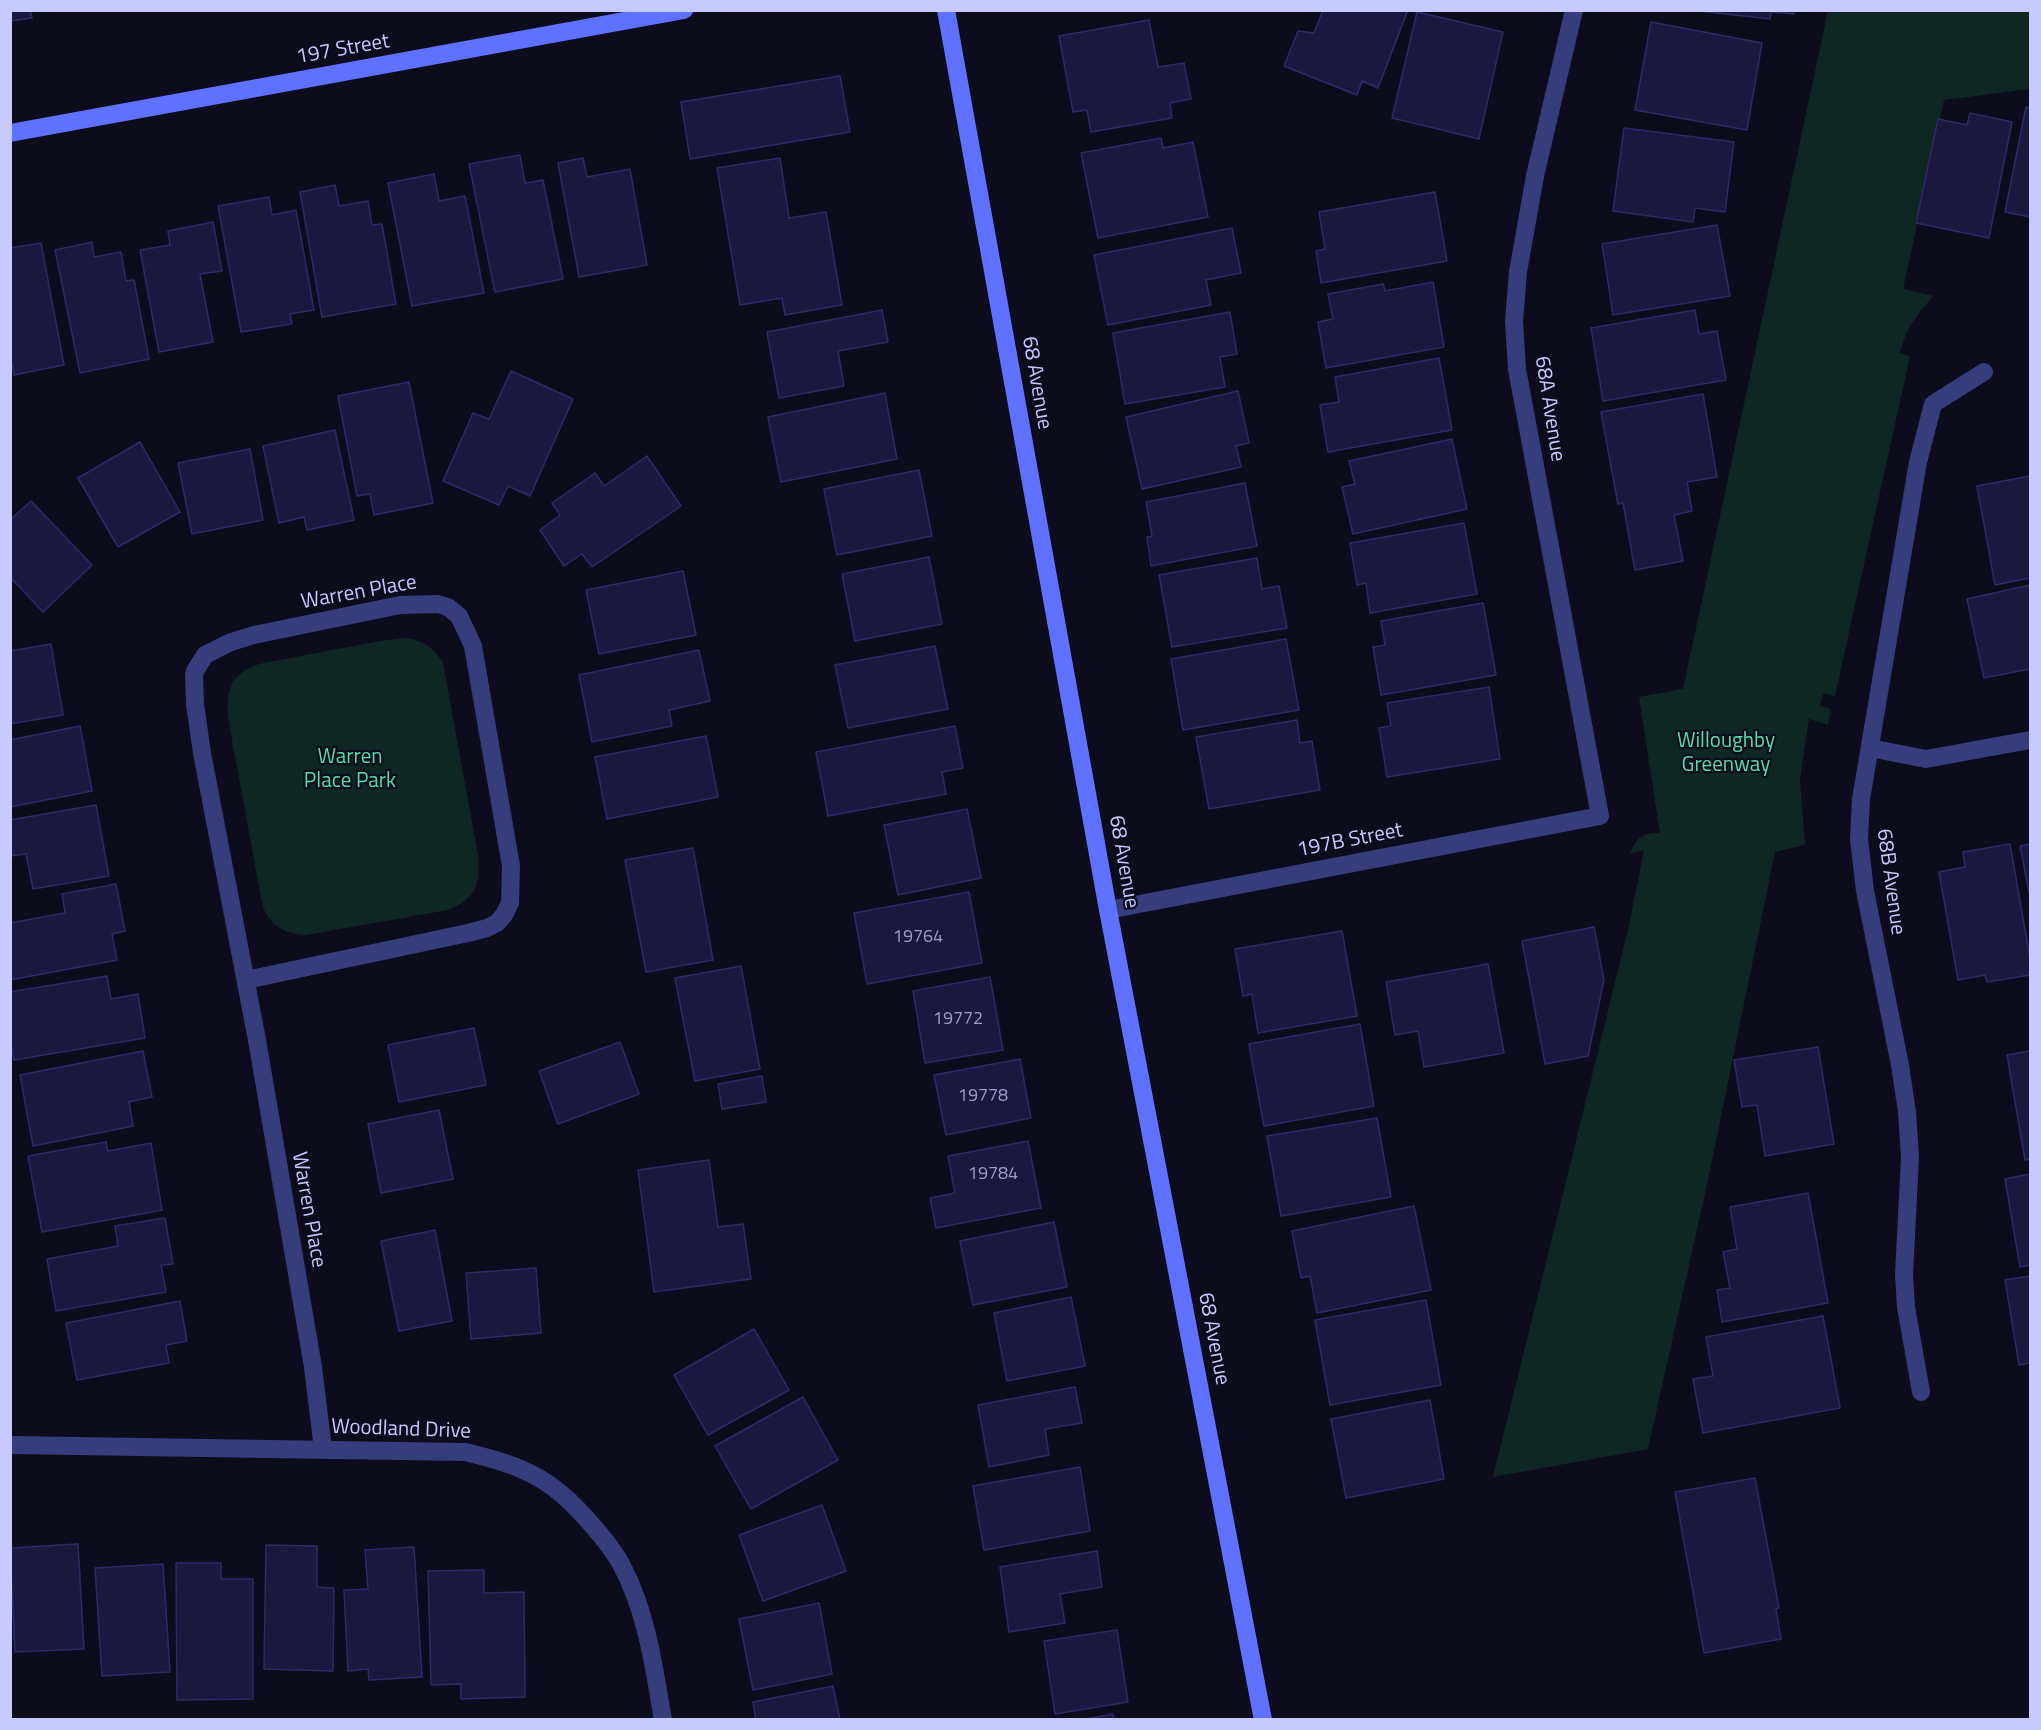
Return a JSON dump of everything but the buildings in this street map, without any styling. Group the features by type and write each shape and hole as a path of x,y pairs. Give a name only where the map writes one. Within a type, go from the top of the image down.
{"street":[{"name":"197 Street","path":"10,133 684,10"},
{"name":"68 Avenue","path":"946,10 1108,910 1263,1719"},
{"name":"68A Avenue","path":"1574,10 1535,176 1518,272 1514,321 1519,379 1600,816"},
{"name":"68B Avenue","path":"1921,1392 1906,1307 1904,1275 1910,1157 1907,1112 1900,1065 1865,891 1859,839 1861,799 1918,462 1933,405 1984,372"},
{"name":"Warren Place","path":"246,980 468,933 487,928 504,915 510,903 511,867 473,646 459,616 448,607 438,604 400,605 254,635 205,655 195,671 195,704 202,753 246,980 312,1367 323,1449"},
{"path":"1870,748 1926,759 2031,740"},
{"name":"197B Street","path":"1108,910 1600,816"},
{"name":"Woodland Drive","path":"10,1445 465,1452 525,1470 552,1486 576,1508 599,1532 621,1565 638,1604 651,1652 663,1719"}],"green space":[{"name":"Willoughby Greenway","path":"1828,11 2030,11 2030,89 1944,100 1903,289 1933,296 1913,322 1905,336 1900,353 1910,356 1835,696 1823,693 1820,706 1831,709 1828,725 1809,717 1800,780 1805,845 1775,852 1708,1180 1648,1449 1493,1477 1628,930 1644,851 1630,853 1641,837 1660,833 1639,697 1683,689"},
{"name":"Warren Place Park","path":"406,638 428,646 443,663 478,855 475,889 465,900 448,910 306,935 291,933 272,922 262,903 230,729 228,698 230,689 239,674 259,664"}]}
